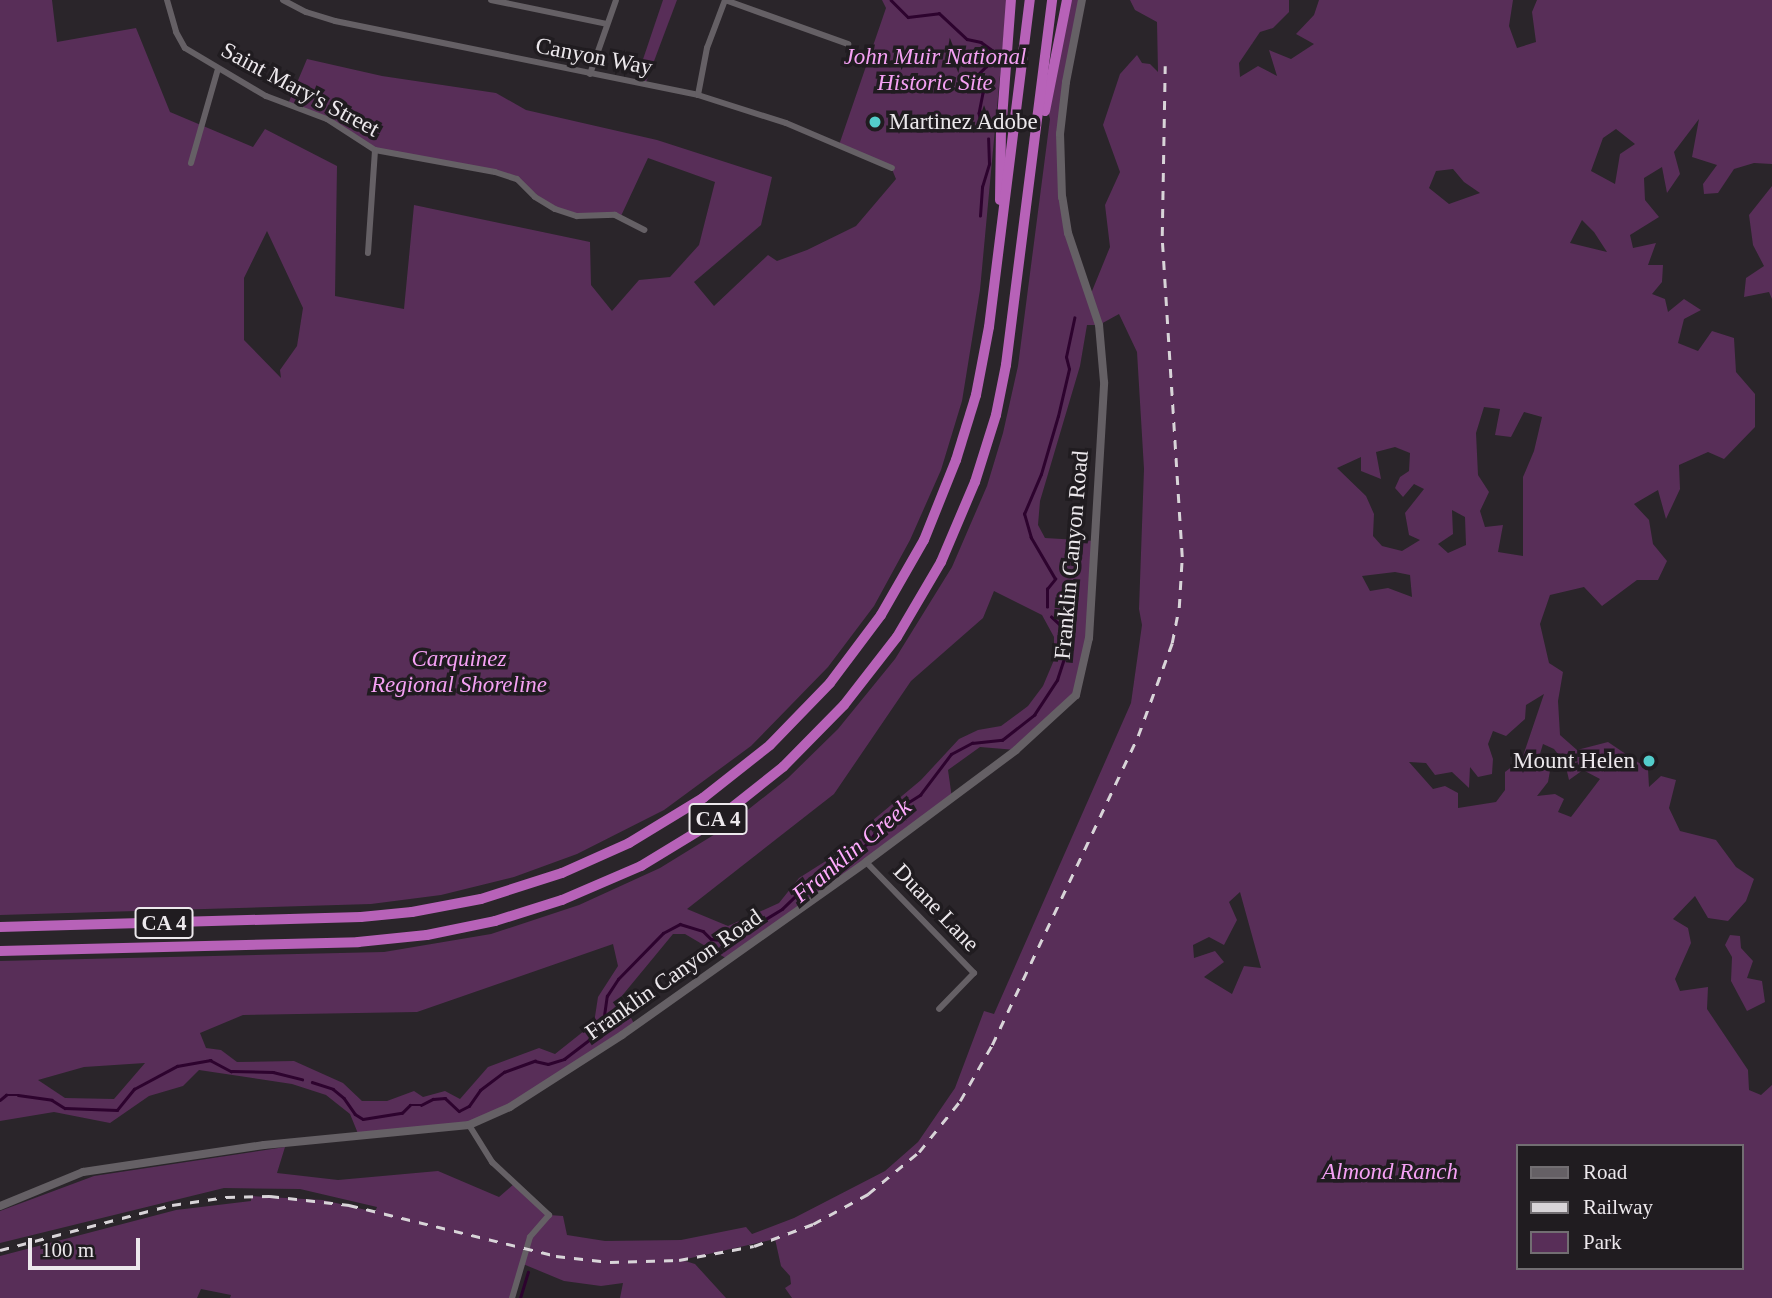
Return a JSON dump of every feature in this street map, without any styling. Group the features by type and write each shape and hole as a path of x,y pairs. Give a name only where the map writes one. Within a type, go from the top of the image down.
{"highway":[{"path":"998,259 1001,132 1011,0"},
{"name":"CA 4","path":"0,927 353,917 446,906 513,890 571,870 629,843 696,803 770,745 813,703 862,643 904,578 938,509 969,420 985,353 1030,0"},
{"name":"CA 4","path":"0,951 358,942 462,929 529,912 609,881 686,840 743,800 809,743 866,679 916,608 949,547 978,474 1000,398 1052,0"},
{"path":"1030,175 1067,0"}],"street":[{"name":"Saint Mary's Street","path":"167,0 176,32 185,48 266,96 327,119 375,150 495,172 517,179 535,197 555,209 577,216 615,215 644,230"},
{"name":"Canyon Way","path":"283,0 306,12 335,21 698,95 786,123 892,167"},
{"path":"491,0 607,24"},
{"path":"590,74 616,0"},
{"path":"698,95 707,48 725,0 848,44"},
{"name":"Franklin Canyon Road","path":"0,1206 83,1172 264,1145 469,1125 510,1107 612,1042 866,862 1016,750 1076,695 1089,638 1104,382 1099,325 1068,233 1062,197 1059,148 1066,82 1083,0"},
{"path":"191,163 218,69"},
{"path":"368,253 375,150"},
{"name":"Duane Lane","path":"866,862 974,973 939,1009"},
{"path":"469,1125 492,1162 549,1215 530,1237 512,1298"}],"green space":[{"path":"0,0 52,0 57,42 136,28 170,112 253,147 265,129 337,166 335,296 404,309 414,205 590,242 591,285 612,311 639,280 670,277 699,245 715,182 648,158 621,216 577,216 555,209 517,179 375,150 327,119 288,104 307,59 382,76 496,93 526,110 657,140 772,177 761,225 694,282 714,306 768,255 777,261 856,226 896,179 891,167 839,145 886,8 882,0 1007,0 980,290 962,401 941,470 910,540 874,606 828,667 751,746 664,810 577,854 514,877 441,895 371,904 0,915","holes":["267,231 303,308 297,346 280,370 281,378 244,340 244,278"]},
{"path":"663,0 677,0 645,85 635,83"},
{"name":"Almond Ranch","path":"1067,0 1082,0 1060,134 1068,233 1090,296 1110,247 1105,205 1120,172 1103,125 1120,74 1137,55 1142,63 1150,64 1158,72 1157,22 1135,10 1130,0 1289,0 1289,12 1273,28 1260,32 1239,63 1240,77 1258,66 1277,76 1269,50 1291,59 1314,44 1296,34 1314,15 1319,0 1513,0 1509,26 1517,48 1536,42 1532,12 1537,0 1772,0 1772,164 1754,163 1734,169 1718,193 1704,194 1703,184 1717,165 1692,157 1699,119 1674,152 1680,174 1667,193 1662,167 1644,178 1645,200 1659,217 1630,235 1633,248 1656,243 1648,265 1663,265 1662,282 1652,294 1665,299 1668,312 1684,299 1701,310 1684,319 1678,343 1698,351 1712,331 1734,338 1736,372 1755,394 1755,427 1724,459 1708,452 1679,465 1680,489 1666,519 1658,490 1634,504 1649,520 1653,544 1667,561 1658,580 1637,580 1602,606 1584,587 1550,595 1540,624 1549,663 1563,672 1558,701 1560,735 1577,750 1608,742 1648,769 1649,787 1661,776 1676,780 1669,808 1680,831 1716,840 1736,867 1754,879 1746,901 1728,921 1708,918 1695,896 1673,919 1688,928 1691,943 1675,979 1680,991 1708,987 1707,1009 1748,1070 1749,1090 1761,1095 1772,1085 1772,1298 792,1298 785,1288 791,1284 790,1276 781,1266 775,1239 682,1260 695,1264 726,1298 620,1298 623,1283 601,1286 564,1281 523,1264 512,1298 230,1298 231,1295 201,1289 197,1298 0,1298 0,1256 176,1210 251,1201 251,1196 323,1200 375,1212 377,1207 300,1189 224,1188 0,1243 0,1211 94,1176 285,1147 277,1173 338,1180 438,1171 499,1197 515,1183 549,1215 563,1216 567,1235 605,1241 681,1240 746,1227 752,1234 794,1218 885,1171 918,1142 955,1088 984,1011 994,1014 1131,703 1142,625 1139,609 1144,469 1137,352 1119,314 1099,325 1087,325 1080,366 1040,501 1038,525 1045,538 1095,541 1089,638 1076,695 1016,750 980,747 948,770 952,798 729,960 685,934 673,934 621,997 635,1026 559,1077 469,1125 359,1136 350,1114 326,1095 292,1084 199,1070 183,1086 149,1096 110,1123 54,1112 0,1121 0,961 384,952 491,934 579,905 660,868 725,828 788,778 838,729 895,659 952,567 987,486 1003,433 1018,366 1050,119 1046,104","holes":["1616,129 1635,144 1620,154 1615,184 1591,171 1603,138","1453,169 1464,182 1480,193 1449,204 1429,188 1436,171","1582,220 1594,232 1607,252 1570,243","1484,407 1500,409 1495,435 1511,437 1524,412 1542,417 1534,451 1523,477 1523,556 1498,552 1503,525 1485,527 1480,511 1489,492 1478,475 1476,433","1395,447 1410,453 1409,471 1400,477 1395,488 1403,497 1414,484 1424,489 1405,513 1409,535 1420,540 1402,551 1382,546 1373,536 1374,514 1366,496 1337,468 1361,457 1361,471 1381,479 1376,452","1452,510 1465,517 1466,545 1448,553 1438,544 1453,534","1395,572 1410,575 1412,597 1388,588 1370,591 1362,576","994,591 1042,615 1054,637 1054,660 1043,686 1028,706 1001,726 978,730 959,739 921,780 872,821 862,838 799,878 779,903 728,926 687,909 834,794 911,681 983,618","1544,694 1522,759 1505,772 1505,790 1496,802 1458,808 1458,793 1445,786 1433,789 1409,762 1426,763 1435,775 1452,772 1469,788 1470,767 1478,777 1492,774 1493,759 1488,744 1493,731 1506,736 1525,719 1526,705","1543,744 1554,749 1565,763 1569,780 1583,770 1600,779 1571,817 1558,812 1564,799 1555,794 1537,796 1548,782 1551,765 1536,767","1240,892 1261,968 1244,966 1232,994 1204,977 1224,962 1215,951 1194,958 1193,945 1209,937 1224,945 1237,920 1229,902","613,944 618,966 598,997 594,1023 555,1054 539,1048 488,1067 460,1099 445,1091 423,1097 414,1091 387,1101 362,1101 343,1083 294,1061 237,1062 221,1050 206,1048 200,1033 243,1015 417,1012","145,1063 114,1099 65,1098 38,1080 84,1067"]},
{"path":"1772,186 1772,299 1769,292 1744,297 1746,278 1764,266 1753,245 1749,215"},
{"path":"1730,935 1740,936 1741,948 1753,961 1747,978 1762,981 1765,1002 1747,1011 1731,981 1732,957 1725,945"}],"waterway":[{"name":"Franklin Creek","path":"891,0 908,17 939,13 967,39 981,42 992,50 987,66 979,74 983,93 979,113 981,122"},
{"name":"Franklin Creek","path":"980,216 982,187 989,164 988,139"},
{"name":"Franklin Creek","path":"1047,607 1047,589 1055,579 1031,538 1024,514 1041,474 1058,416 1069,369 1066,357 1074,318"},
{"name":"Franklin Creek","path":"312,1082 333,1089 344,1098 355,1114 363,1119 402,1113 410,1105 421,1105 433,1099 445,1098 459,1111 469,1106 480,1090 504,1072 535,1061 548,1064 564,1059 602,1030 607,996 618,979 663,933 680,924 703,931 711,939 721,940 741,934 782,909 816,876 867,844 888,815 920,795 951,754 972,743 1002,740 1034,715 1057,680 1065,656 1063,628 1051,617"},
{"name":"Franklin Creek","path":"0,1100 6,1095 18,1095 52,1100 65,1108 117,1110 134,1089 177,1066 210,1060 231,1071 273,1072 302,1079"},
{"path":"520,1298 528,1272"}],"railway":[{"path":"0,1250 172,1205 226,1197 270,1196 349,1205 556,1256 610,1262 679,1260 754,1246 813,1224 868,1194 919,1152 960,1101 992,1045 1138,736 1172,643 1179,608 1182,557 1162,236 1165,66"}],"place":[{"name":"Martinez Adobe","path":"875,122"},
{"name":"Mount Helen","path":"1649,761"}],"park label":[{"name":"John Muir National Historic Site","path":"935,70"},
{"name":"Carquinez Regional Shoreline","path":"459,672"}]}
